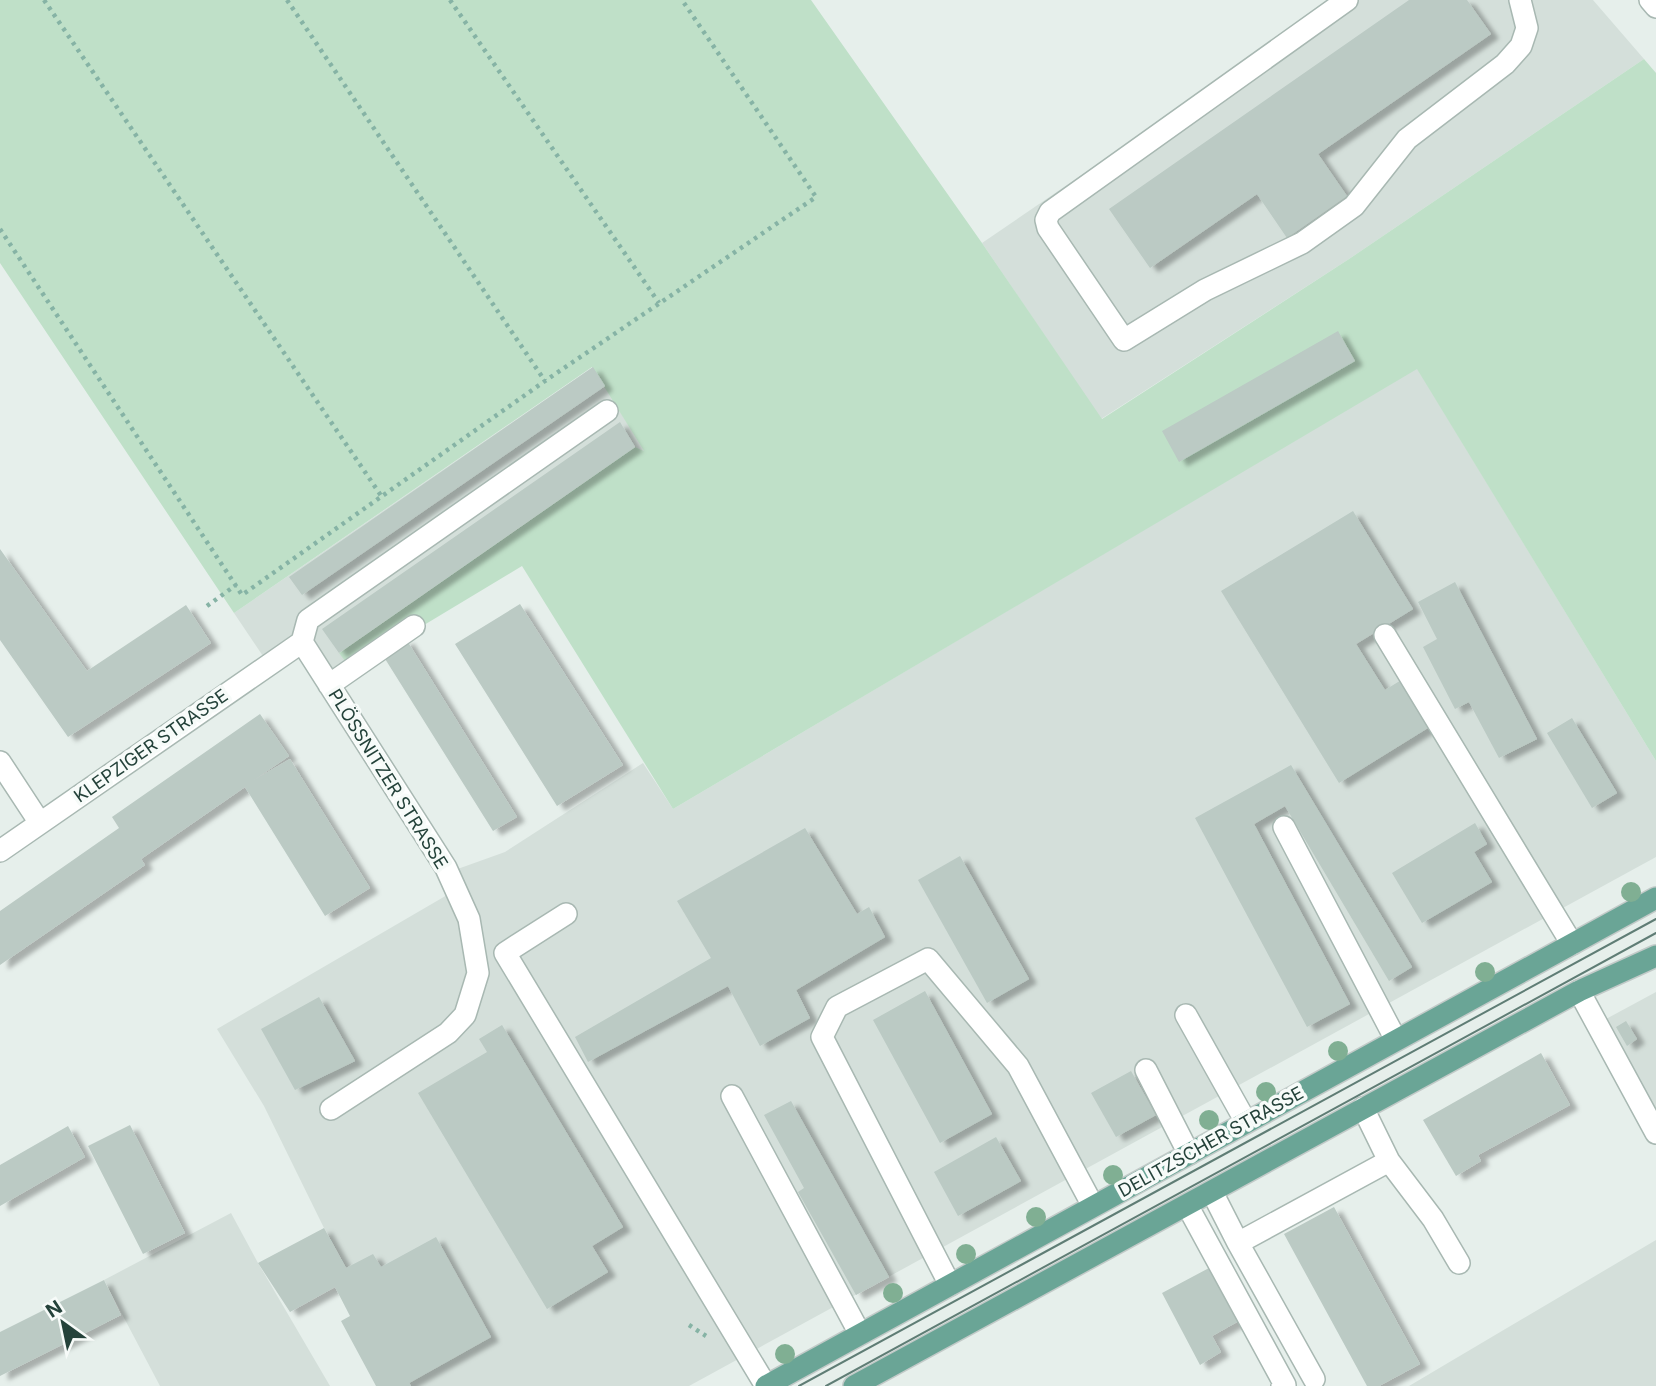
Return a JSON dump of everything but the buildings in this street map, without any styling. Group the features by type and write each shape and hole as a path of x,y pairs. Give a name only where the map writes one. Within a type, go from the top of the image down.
{"main road":[{"name":"DELITZSCHER STRASSE","path":"766,1386 1656,898"},
{"path":"854,1386 1578,991 1656,956"}],"street":[{"path":"1347,0 1050,212 1046,220 1048,228 1124,340 1205,290 1302,243 1354,206 1407,139 1505,64 1521,46 1527,28 1520,0"},
{"path":"1650,0 1656,7"},
{"path":"302,642 308,620 607,411"},
{"path":"414,626 335,682 457,867"},
{"path":"1385,635 1572,944"},
{"name":"PLÖSSNITZER STRASSE","path":"302,642 335,682 446,868 469,919 478,974 465,1015 447,1032 331,1109"},
{"name":"KLEPZIGER STRASSE","path":"0,851 302,642"},
{"path":"0,762 40,823"},
{"path":"1284,827 1396,1040"},
{"path":"566,914 505,953 766,1386"},
{"path":"950,1285 822,1037 837,1007 928,959 1017,1066 1093,1206"},
{"path":"1578,991 1656,1133"},
{"path":"1186,1015 1246,1122"},
{"path":"1146,1070 1189,1154"},
{"path":"732,1096 860,1334"},
{"path":"1363,1108 1388,1161 1433,1219 1459,1262"},
{"path":"1238,1243 1388,1161"},
{"path":"1212,1192 1314,1379"},
{"path":"1187,1205 1285,1385 1282,1386"}],"path":[{"path":"44,0 382,497"},
{"path":"287,0 545,381"},
{"path":"450,0 659,303"},
{"path":"0,229 243,595 545,381 816,197 682,0"},
{"path":"207,606 236,585"}],"shaded area":[{"path":"1338,0 1593,0 1644,59 1349,259 1101,419 982,243"},
{"path":"593,367 645,452 635,447 339,652 351,669 341,680 302,642 269,665 234,613"},
{"path":"1417,368 1656,761 1656,857 689,1386 411,1386 324,1228 264,1106 217,1029 454,891 452,871 505,852 643,763 673,809"},
{"path":"1656,992 1656,1109 1606,1019"},
{"path":"231,1213 330,1386 160,1386 104,1280"},
{"path":"1656,1240 1656,1386 1409,1386"}],"green space":[{"path":"0,0 811,0 1102,419 1349,259 1644,59 1656,73 1656,761 1417,369 673,809 522,566 351,669 339,653 635,447 644,451 592,367 234,613 0,263"}],"tram line":[{"path":"799,1386 1656,919"},
{"path":"826,1386 1656,933"}]}
